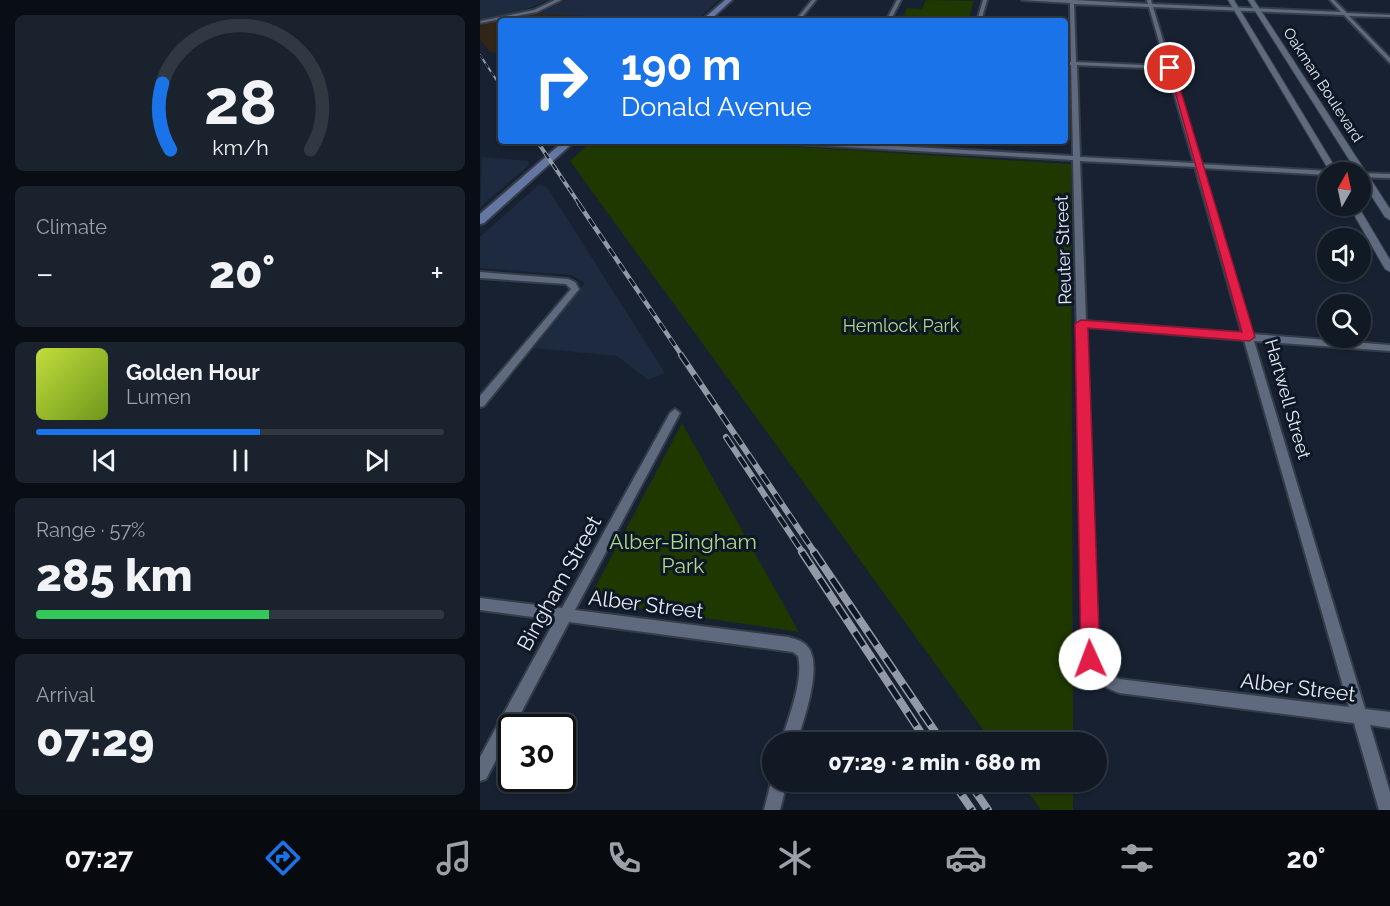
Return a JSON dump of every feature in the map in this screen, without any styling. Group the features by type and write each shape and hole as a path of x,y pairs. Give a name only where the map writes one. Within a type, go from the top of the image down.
{"main road":[{"path":"708,18 729,0"},
{"path":"480,220 567,144"}],"street":[{"path":"501,18 535,11 559,0"},
{"path":"799,18 814,0"},
{"path":"890,18 899,0"},
{"path":"981,18 985,0"},
{"path":"1024,0 1150,3 1238,9 1390,14"},
{"name":"Oakman Boulevard","path":"1231,0 1328,162"},
{"name":"Oakman Boulevard","path":"1251,0 1354,162"},
{"path":"1332,0 1390,61"},
{"name":"Reuter Street","path":"1072,1 1069,63 1077,158 1090,659 1100,675"},
{"name":"Hartwell Street","path":"1150,3 1387,810"},
{"path":"481,22 498,19"},
{"path":"1069,63 1170,68"},
{"path":"1274,70 1297,71"},
{"path":"851,144 1317,172"},
{"path":"947,151 949,144"},
{"path":"1371,175 1390,176"},
{"name":"Oakman Boulevard","path":"1371,188 1390,217"},
{"path":"1359,216 1390,269"},
{"path":"480,275 568,282 575,286 574,291 480,403"},
{"path":"1081,324 1390,348"},
{"name":"Bingham Street","path":"480,773 675,413"},
{"name":"Alber Street","path":"480,604 798,647 804,653 807,671 792,732"},
{"name":"Alber Street","path":"1100,675 1119,686 1390,720"},
{"path":"772,810 776,792"}],"shaded area":[{"path":"480,0 548,0 520,12 480,20"},
{"path":"566,0 719,0 699,18 539,14"},
{"path":"539,14 629,18 515,18"},
{"path":"498,21 498,53 490,52 480,39 480,24"},
{"path":"482,157 529,161 529,165 480,207"},
{"path":"538,185 547,187 665,373 648,380 617,356 534,348 585,283 572,275 480,268 480,237"}],"green space":[{"path":"926,0 974,1 969,18 902,18 907,8 922,9"},
{"name":"Hemlock Park","path":"589,144 753,144 1071,164 1073,732 985,732 570,161"},
{"name":"Alber-Bingham Park","path":"682,423 799,632 588,601"},
{"path":"1028,792 1073,792 1073,810 1041,810"}],"railway":[{"path":"480,55 498,82"},
{"path":"539,144 580,205"},
{"path":"579,204 682,356"},
{"path":"681,355 815,553"},
{"path":"726,437 803,553"},
{"path":"802,552 920,732"},
{"path":"814,552 935,732"},
{"path":"960,792 972,810"},
{"path":"976,792 988,810"}],"route":[{"path":"1090,659 1081,324 1249,337 1170,68"}]}
